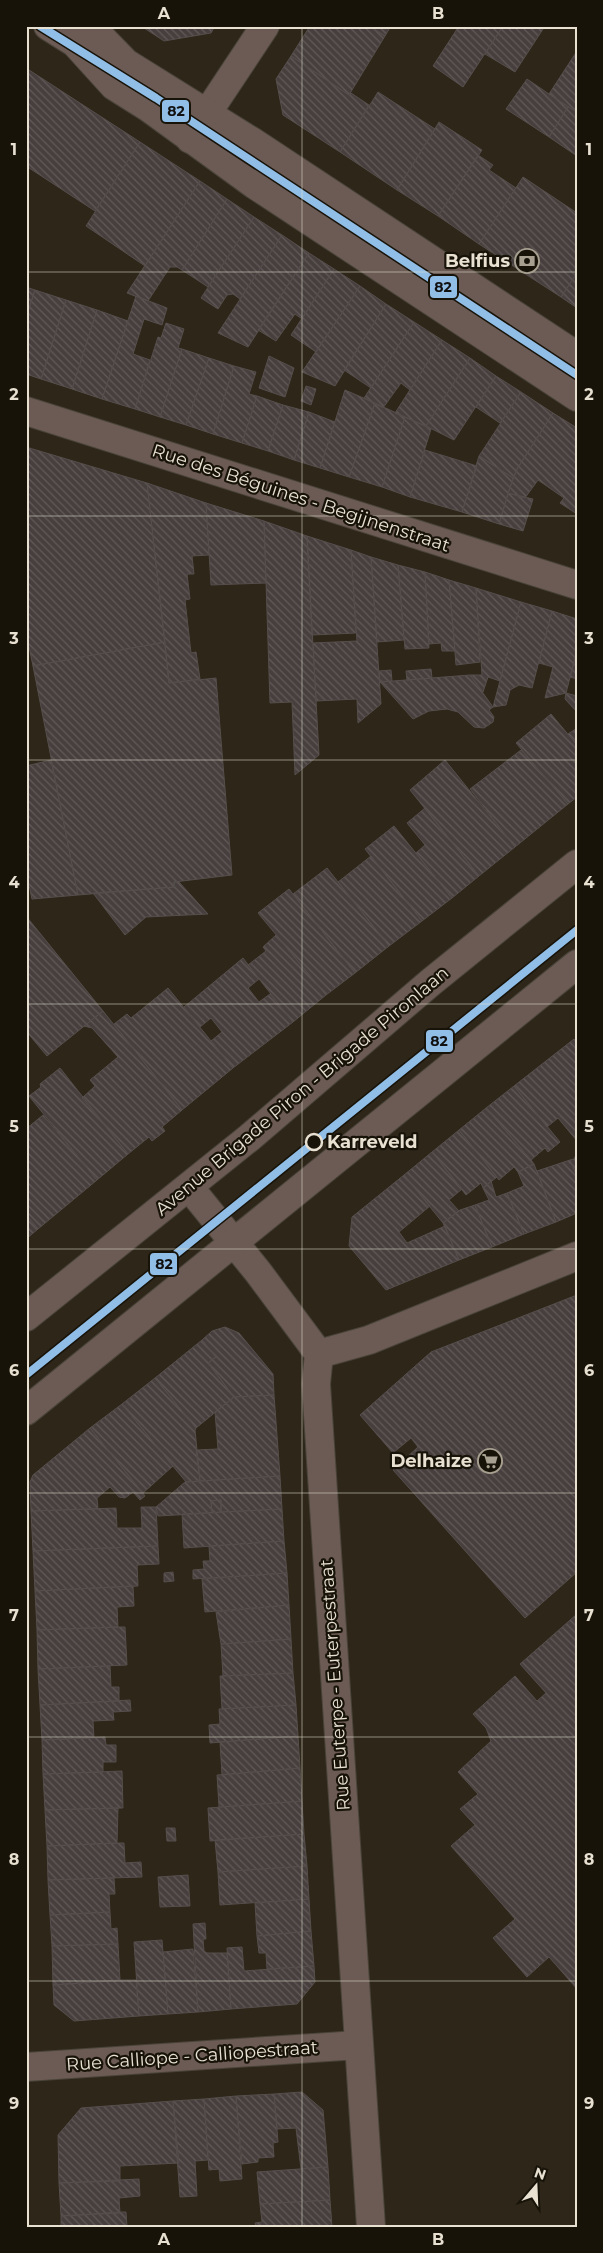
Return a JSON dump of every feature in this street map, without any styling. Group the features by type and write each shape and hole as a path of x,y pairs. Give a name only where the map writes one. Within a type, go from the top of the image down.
{"street":[{"path":"48,26 75,43 114,86 149,108 255,185 577,397"},
{"path":"90,26 126,63 208,114 577,356"},
{"path":"190,139 264,26"},
{"name":"Rue des Béguines - Begijnenstraat","path":"26,410 577,585"},
{"name":"Avenue Brigade Piron - Brigade Pironlaan","path":"26,1317 189,1187 431,982 577,864"},
{"path":"26,1411 577,964"},
{"path":"189,1187 319,1354 369,1340 577,1256"},
{"name":"Rue Euterpe - Euterpestraat","path":"319,1354 316,1384 371,2227"},
{"name":"Rue Calliope - Calliopestraat","path":"26,2067 358,2045"}],"building":[{"path":"141,26 215,26 211,33 164,41"},
{"path":"310,26 369,26 385,36 349,95 291,56"},
{"path":"369,26 391,26 385,36"},
{"path":"459,26 503,26 463,87 433,66"},
{"path":"503,26 545,26 515,72 485,54"},
{"path":"577,51 577,112 549,94"},
{"path":"291,56 349,95 351,93 369,105 340,152 283,115 276,79"},
{"path":"26,68 140,142 95,211 26,166"},
{"path":"527,79 568,107 549,137 506,109"},
{"path":"378,92 435,129 397,190 340,152"},
{"path":"568,107 577,112 577,156 549,137"},
{"path":"439,122 482,150 438,216 397,190"},
{"path":"140,142 200,181 145,266 86,226"},
{"path":"478,155 493,165 489,170 516,188 479,244 438,216"},
{"path":"523,177 577,213 577,273 561,297 479,244"},
{"path":"200,181 227,199 182,270 177,267 170,267 148,301 127,293"},
{"path":"227,199 254,217 208,287 182,270"},
{"path":"254,217 282,235 240,299 233,294 227,295 218,309 201,298"},
{"path":"282,235 309,253 248,347 218,333"},
{"path":"309,253 334,269 302,319 295,314 276,341 258,330"},
{"path":"334,269 360,286 316,352 291,335"},
{"path":"577,273 577,308 561,297"},
{"path":"360,286 386,304 335,386 302,372"},
{"path":"26,287 35,290 26,318"},
{"path":"35,290 66,300 41,379 26,374 26,318"},
{"path":"136,296 167,308 162,325 144,319 133,354 150,360 135,409 102,399"},
{"path":"66,300 97,310 72,389 41,379"},
{"path":"386,304 414,322 371,388 344,370"},
{"path":"97,310 128,321 102,399 72,389"},
{"path":"414,322 442,340 410,390 401,383 383,408 364,398"},
{"path":"166,323 184,329 178,348 182,349 160,417 135,409 158,337 161,338"},
{"path":"442,340 470,358 426,426 395,413"},
{"path":"182,349 209,358 186,425 160,417"},
{"path":"269,356 294,368 285,397 259,388"},
{"path":"209,358 234,366 213,434 186,425"},
{"path":"470,358 496,376 454,440 426,426"},
{"path":"234,366 256,372 249,394 257,396 242,443 213,434"},
{"path":"496,376 521,392 500,423 476,407"},
{"path":"306,386 316,389 311,405 301,401"},
{"path":"345,390 375,403 349,477 320,468"},
{"path":"521,392 553,413 513,478 479,456"},
{"path":"257,396 283,405 268,451 242,443"},
{"path":"375,403 405,417 382,487 349,477"},
{"path":"283,405 309,412 294,460 268,451"},
{"path":"309,412 335,422 320,468 294,460"},
{"path":"553,413 577,428 577,514 560,503 564,498 538,480 525,498 508,493 517,469"},
{"path":"405,417 431,429 410,497 382,487"},
{"path":"26,447 147,483 165,642 33,666 26,632"},
{"path":"425,450 477,466 462,512 410,497"},
{"path":"479,456 513,478 499,524 462,512"},
{"path":"147,483 206,503 209,555 192,556 194,574 187,574 190,599 185,600 191,653 196,652 200,679 169,683"},
{"path":"508,493 533,499 523,531 499,524"},
{"path":"206,503 264,521 266,583 211,585"},
{"path":"264,521 307,536 319,755 295,775 292,702 270,703"},
{"path":"307,536 351,550 356,633 312,635"},
{"path":"351,550 371,557 381,704 358,723 357,699 316,701 313,643 357,641"},
{"path":"371,557 398,565 404,640 377,642"},
{"path":"398,565 425,572 429,648 405,649"},
{"path":"425,572 449,580 455,651 442,651 441,643 429,644"},
{"path":"449,580 476,588 480,662 456,665"},
{"path":"476,588 521,602 500,681 488,677 483,692 470,675 482,675"},
{"path":"521,602 552,611 532,688 519,685 510,690 506,705 493,707"},
{"path":"552,611 577,619 577,650 566,693 545,698 553,667 539,663"},
{"path":"165,642 169,683 216,678 232,875 174,882 174,887 78,895 33,666"},
{"path":"577,650 577,679 570,677"},
{"path":"431,669 432,678 407,680 406,671"},
{"path":"391,670 392,681 380,682 379,671"},
{"path":"470,675 493,707 489,710 494,717 493,722 484,728 474,727 458,712 447,709 429,711 413,719 380,682"},
{"path":"566,693 577,696 577,712 565,699"},
{"path":"551,714 577,745 577,797 568,804 516,743"},
{"path":"577,728 577,745 568,734"},
{"path":"521,750 568,804 515,847 470,789"},
{"path":"51,760 78,895 32,899 26,871 26,766"},
{"path":"445,760 515,847 479,876 410,790"},
{"path":"425,808 479,876 452,898 416,853 425,845 407,823"},
{"path":"394,826 452,898 422,921 365,849"},
{"path":"371,856 422,921 389,946 338,882"},
{"path":"327,868 389,946 355,973 293,894"},
{"path":"174,882 179,882 208,914 146,917 125,935 93,893 174,887"},
{"path":"289,889 355,973 326,995 258,913"},
{"path":"26,916 103,1011 47,1056 26,1031"},
{"path":"276,935 326,995 293,1022 248,965 266,951 263,947"},
{"path":"243,958 259,979 248,988 259,1002 270,994 293,1022 233,1068 211,1041 222,1032 211,1018 200,1027 184,1007"},
{"path":"168,988 233,1068 182,1110 114,1024 127,1014 131,1018"},
{"path":"103,1011 182,1110 162,1127 165,1131 152,1141 149,1137 128,1154 82,1098 95,1086 90,1080 118,1057 92,1028 84,1026"},
{"path":"574,1039 577,1043 577,1141 558,1118 547,1127 514,1086"},
{"path":"60,1068 128,1154 97,1180 29,1096 41,1087 40,1084"},
{"path":"514,1086 560,1142 548,1152 545,1148 531,1160 486,1108"},
{"path":"486,1108 534,1164 518,1172 514,1167 499,1180 459,1130"},
{"path":"43,1115 97,1180 38,1229 26,1215 26,1129"},
{"path":"459,1130 497,1177 483,1188 481,1183 466,1195 432,1152"},
{"path":"432,1152 462,1189 449,1200 459,1211 443,1223 404,1175"},
{"path":"577,1153 577,1176 570,1160 574,1159"},
{"path":"570,1160 577,1176 577,1213 556,1222 537,1171"},
{"path":"534,1164 556,1222 524,1234 507,1193 524,1186 518,1172"},
{"path":"404,1175 430,1206 399,1232 407,1243 445,1226 459,1260 386,1290 349,1246 352,1217"},
{"path":"491,1181 496,1197 507,1193 524,1234 492,1247 475,1205 489,1200 483,1188"},
{"path":"475,1205 492,1247 459,1260 443,1223 460,1210"},
{"path":"26,1215 38,1229 26,1239"},
{"name":"Delhaize","path":"577,1295 577,1572 525,1618 393,1470 418,1447 411,1438 393,1453 360,1415 431,1352"},
{"path":"225,1327 239,1333 273,1374 274,1395 234,1397 208,1363 216,1357 202,1340 212,1331"},
{"path":"202,1340 216,1357 208,1363 234,1397 196,1428 155,1378"},
{"path":"155,1378 196,1428 200,1481 186,1482 122,1404"},
{"path":"274,1395 280,1476 200,1481 196,1450 218,1449 215,1412 234,1397"},
{"path":"122,1404 173,1466 143,1493 90,1428"},
{"path":"90,1428 145,1496 140,1500 133,1492 125,1498 119,1497 110,1487 97,1498 98,1509 31,1511 30,1482 33,1475"},
{"path":"280,1476 282,1509 221,1512 221,1500 211,1501 212,1513 158,1516 156,1507 185,1482"},
{"path":"221,1500 221,1512 212,1513 211,1501"},
{"path":"141,1507 156,1507 158,1546 33,1551 31,1511 116,1508 117,1528 142,1528"},
{"path":"282,1509 284,1541 184,1548 182,1514"},
{"path":"284,1541 287,1573 193,1579 193,1570 204,1569 203,1561 210,1561 209,1546"},
{"path":"158,1546 159,1564 137,1565 138,1586 35,1591 33,1551"},
{"path":"173,1572 174,1581 164,1582 164,1573"},
{"path":"287,1573 289,1605 205,1612 202,1579"},
{"path":"133,1586 134,1606 117,1607 118,1627 37,1630 35,1591"},
{"path":"289,1605 291,1639 221,1644 216,1612"},
{"path":"577,1614 577,1989 549,1957 527,1977 493,1938 515,1919 451,1846 475,1825 460,1809 478,1794 458,1772 491,1741 486,1728 473,1714 515,1676 537,1701 546,1693 520,1664"},
{"path":"125,1627 127,1665 38,1669 37,1630"},
{"path":"291,1639 293,1673 223,1676 221,1644"},
{"path":"110,1666 111,1687 119,1687 119,1701 40,1705 38,1669"},
{"path":"293,1673 296,1705 222,1709 220,1676"},
{"path":"130,1700 131,1711 113,1712 114,1720 93,1721 94,1738 42,1740 40,1705"},
{"path":"296,1705 298,1736 210,1743 209,1725 220,1724 219,1709"},
{"path":"298,1736 300,1768 222,1775 220,1742"},
{"path":"105,1737 106,1745 116,1745 116,1762 103,1762 103,1772 43,1774 42,1740"},
{"path":"300,1768 302,1801 219,1807 217,1775"},
{"path":"122,1771 123,1808 45,1810 43,1774"},
{"path":"302,1801 304,1834 210,1841 208,1808"},
{"path":"118,1808 117,1843 47,1846 45,1810"},
{"path":"166,1828 175,1828 176,1841 167,1841"},
{"path":"304,1834 307,1866 218,1872 215,1840"},
{"path":"124,1843 125,1863 141,1862 142,1877 48,1880 47,1846"},
{"path":"307,1866 309,1899 220,1905 218,1872"},
{"path":"188,1875 190,1906 160,1907 158,1877"},
{"path":"114,1878 115,1894 109,1894 110,1912 50,1915 48,1880"},
{"path":"309,1899 311,1931 257,1936 255,1903"},
{"path":"110,1912 111,1929 117,1928 118,1944 52,1946 50,1915"},
{"path":"205,1923 206,1939 203,1939 204,1951 207,1953 227,1953 231,2009 198,2012 193,1924"},
{"path":"311,1931 314,1966 267,1969 266,1953 259,1953 257,1936"},
{"path":"162,1940 168,2014 139,2016 134,1942"},
{"path":"118,1944 120,1980 53,1985 52,1946"},
{"path":"242,1947 244,1971 314,1966 315,1982 297,2004 231,2009 227,1948"},
{"path":"193,1949 198,2012 168,2014 163,1952"},
{"path":"136,1980 139,2016 74,2021 54,2005 53,1985"},
{"path":"302,2092 323,2110 328,2167 301,2169 296,2128 277,2129 274,2094"},
{"path":"274,2094 278,2142 273,2143 274,2157 258,2158 258,2162 242,2164 236,2096"},
{"path":"236,2096 242,2179 220,2181 219,2169 209,2170 204,2099"},
{"path":"204,2099 208,2160 195,2161 197,2196 180,2197 173,2101"},
{"path":"173,2101 179,2163 120,2166 120,2181 59,2183 58,2135 81,2108"},
{"path":"328,2167 330,2200 260,2204 257,2172"},
{"path":"139,2179 140,2196 119,2198 120,2213 61,2216 59,2183"},
{"path":"330,2200 332,2227 256,2227 255,2223 262,2222 260,2204"},
{"path":"126,2212 127,2227 61,2227 61,2216"}],"transit line":[{"name":"82","path":"40,26 156,98 577,375"},
{"name":"82","path":"26,1375 577,930"}],"place":[{"name":"Belfius","path":"527,261"},
{"name":"Karreveld","path":"314,1142"},
{"name":"Delhaize","path":"490,1461"}]}
